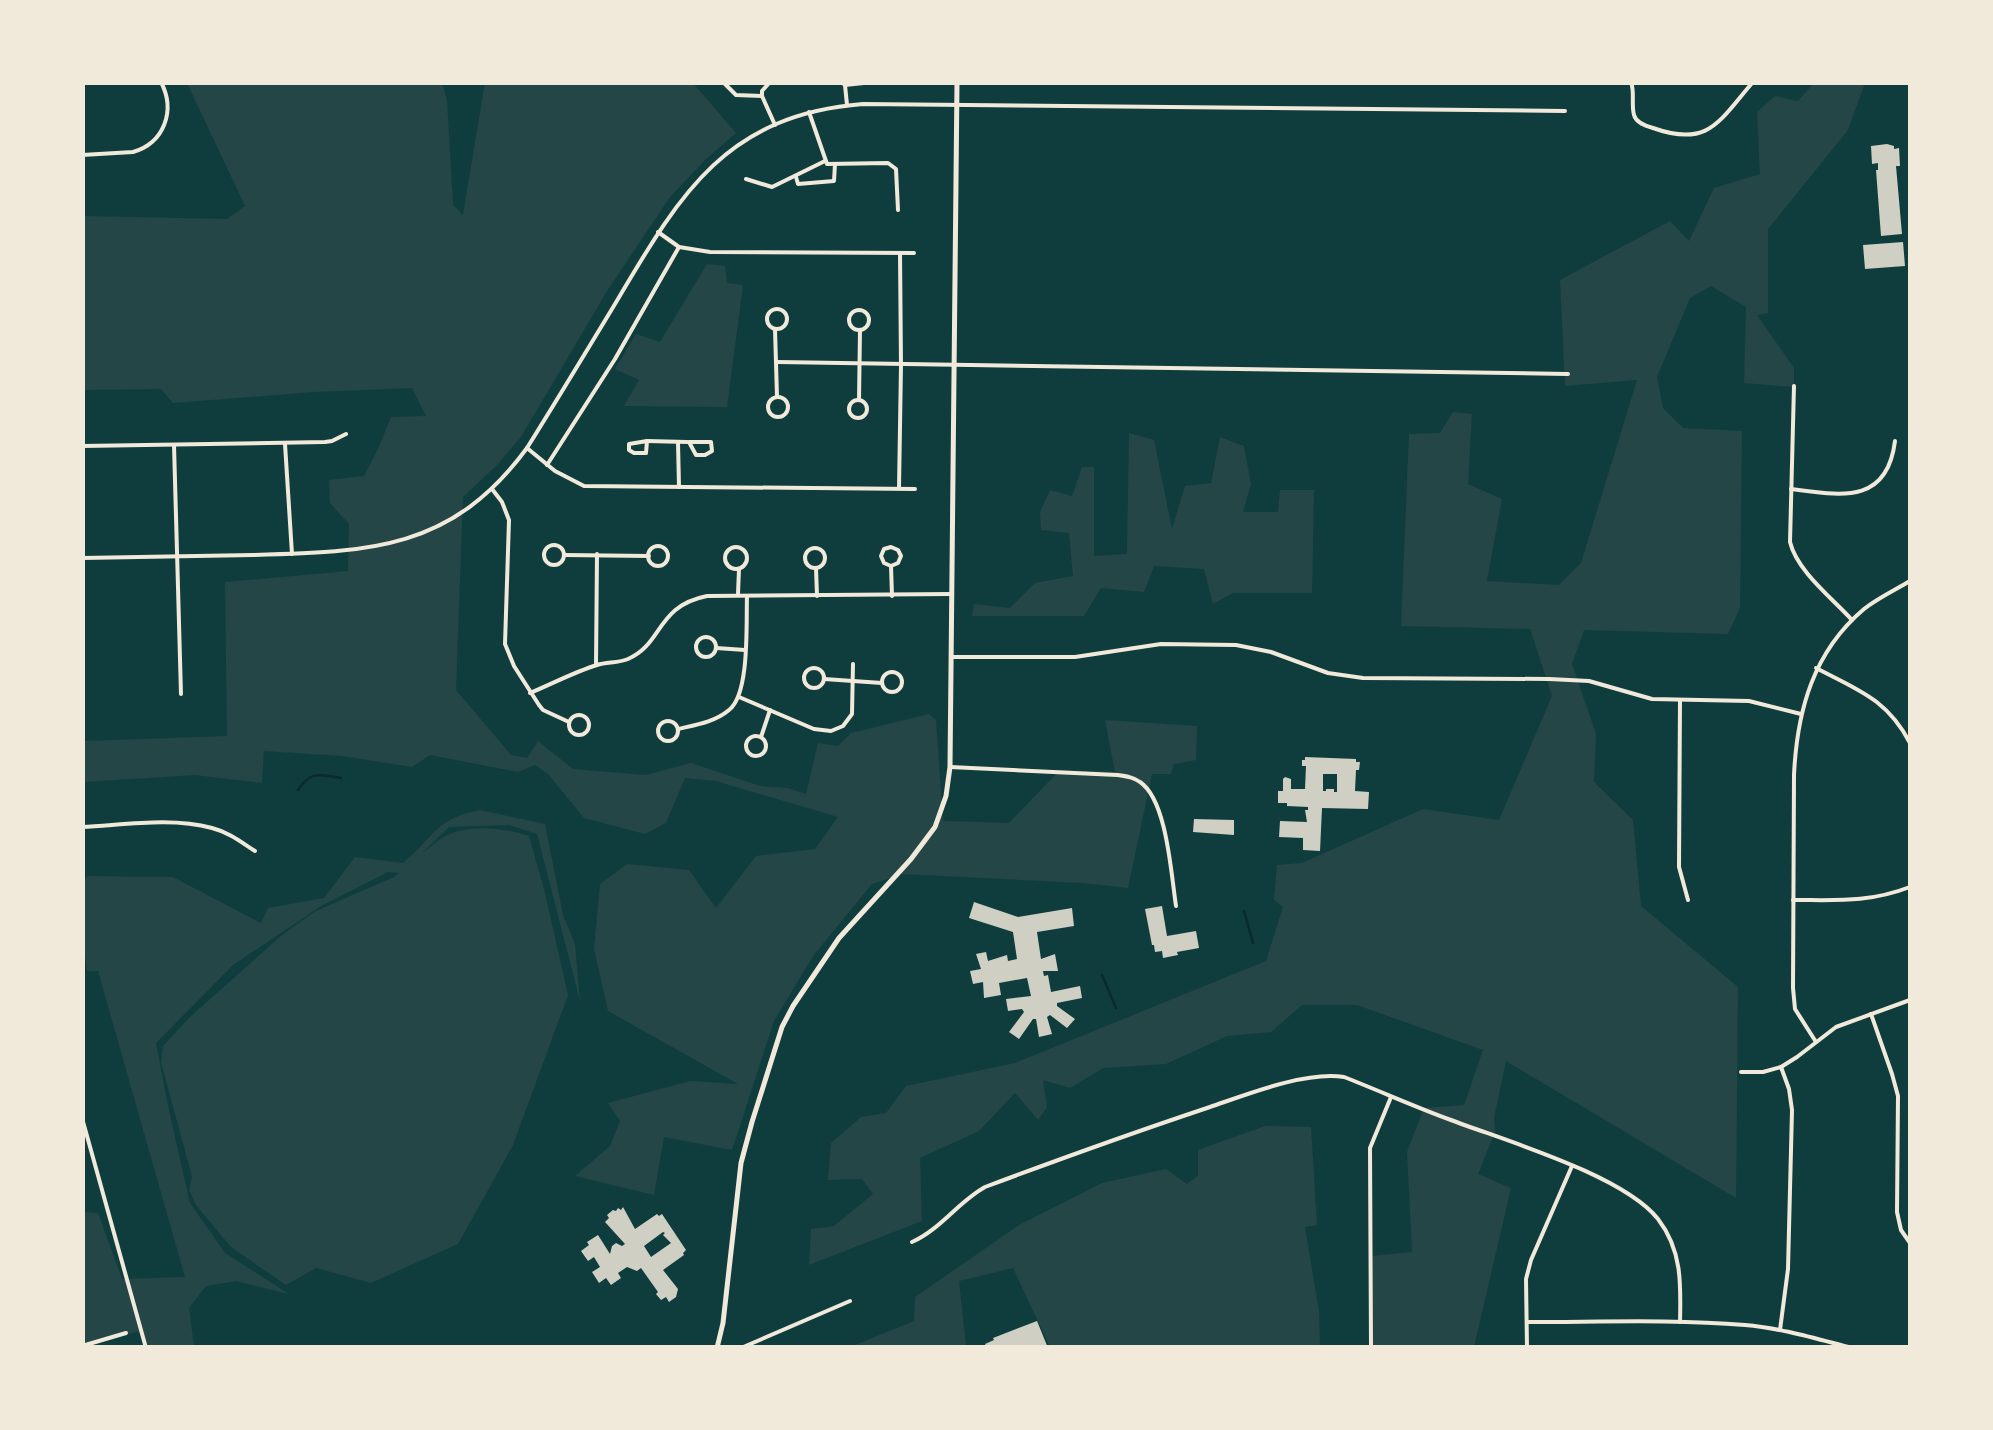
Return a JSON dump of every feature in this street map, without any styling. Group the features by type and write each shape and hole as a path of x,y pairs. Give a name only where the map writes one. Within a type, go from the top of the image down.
{"street":[{"path":"82,155 133,152 156,139 169,110 161,82"},
{"path":"770,82 762,96 775,124"},
{"path":"847,105 843,84 873,82"},
{"path":"726,1348 717,1347 742,1163 782,1027 839,938 911,859 934,827 946,796 950,767 957,82"},
{"path":"1631,82 1634,115 1642,124 1681,136 1694,135 1721,120 1752,82"},
{"path":"726,84 736,95 762,96"},
{"path":"82,558 344,552 402,540 446,522 492,490 528,448 684,195 716,162 755,134 809,112 847,105 956,105 1565,112"},
{"path":"809,112 825,161"},
{"path":"746,179 772,187 825,161 892,164 897,173 898,210"},
{"path":"796,176 798,184 834,181 835,164"},
{"path":"658,232 679,247 710,252 914,253"},
{"path":"548,465 679,247"},
{"path":"898,488 900,253"},
{"path":"779,309 787,315 787,321 776,330 766,318 770,311 779,309"},
{"path":"776,330 777,396"},
{"path":"859,400 860,330"},
{"path":"777,362 1568,374"},
{"path":"1794,386 1790,542 1796,559 1852,620"},
{"path":"777,396 788,407 779,418 769,413 767,407 777,396"},
{"path":"82,446 332,441 346,434"},
{"path":"647,441 711,442 712,451 696,455 689,442"},
{"path":"1792,489 1842,495 1868,488 1885,472 1895,441"},
{"path":"286,442 292,554"},
{"path":"678,442 679,486"},
{"path":"174,444 181,694"},
{"path":"528,448 584,486 914,489"},
{"path":"492,490 509,520 506,644 514,666 543,710 569,722"},
{"path":"555,544 564,555 555,566 545,562 543,556 546,548 555,544"},
{"path":"729,548 743,548 748,556 739,569 728,566 725,558 729,548"},
{"path":"814,548 821,550 825,558 816,568 808,566 805,557 814,548"},
{"path":"596,554 596,665"},
{"path":"564,555 649,556"},
{"path":"891,566 892,596"},
{"path":"816,568 817,596"},
{"path":"738,596 739,569"},
{"path":"1816,1042 1795,1008 1792,958 1795,760 1800,714 1816,668 1852,620 1878,599 1910,582"},
{"path":"530,692 596,665 626,660 683,603 707,596 952,594"},
{"path":"678,729 715,719 731,710 739,697 747,596"},
{"path":"951,656 1075,657 1161,644 1236,645 1271,652 1328,673 1363,678 1589,681 1652,699 1748,701 1800,714"},
{"path":"716,648 745,650"},
{"path":"739,697 814,729 831,731 850,720 853,664"},
{"path":"1816,668 1880,702 1900,724 1910,743"},
{"path":"824,679 882,682"},
{"path":"1680,701 1679,867 1688,900"},
{"path":"761,737 770,710"},
{"path":"582,715 588,721 588,729 576,735 569,729 569,722 573,716 582,715"},
{"path":"665,721 672,721 678,729 676,737 668,741 658,732 665,721"},
{"path":"761,737 766,750 761,755 752,755 746,748 748,740 761,737"},
{"path":"950,767 1117,774 1138,780 1159,808 1176,906"},
{"path":"82,827 194,825 214,828 255,851"},
{"path":"1793,900 1862,900 1910,888"},
{"path":"1741,1072 1781,1067 1836,1026 1910,1000"},
{"path":"1871,1014 1898,1096 1897,1212 1910,1244"},
{"path":"1780,1330 1788,1269 1792,1110 1781,1067"},
{"path":"912,1242 935,1230 972,1194 986,1187 1251,1093 1332,1075 1572,1166 1645,1204 1673,1246 1680,1269 1680,1322"},
{"path":"1371,1348 1370,1148 1391,1096"},
{"path":"82,1118 146,1348"},
{"path":"1528,1348 1526,1278 1572,1166"},
{"path":"741,1348 850,1301"},
{"path":"1528,1322 1748,1325 1852,1348"},
{"path":"82,1346 126,1333"}],"shaded area":[{"path":"187,83 442,83 447,100 453,205 463,215 485,83 693,83 736,133 670,197 607,291 521,437 463,497 456,690 511,755 527,758 538,741 573,769 646,775 691,763 760,786 806,794 818,743 838,746 851,733 929,714 936,720 943,821 1009,823 1060,770 1115,772 1105,720 1197,726 1196,760 1174,764 1171,774 1152,774 1128,888 902,874 872,884 813,956 774,1021 732,1150 664,1137 654,1195 575,1176 610,1146 620,1121 608,1103 690,1081 738,1084 608,1011 594,949 600,884 627,864 689,870 716,908 756,856 815,849 838,817 716,781 685,778 666,823 645,834 584,818 548,774 535,765 518,772 430,755 412,767 342,756 264,751 262,783 195,775 83,782 83,741 227,736 225,582 348,571 349,524 330,503 329,480 364,476 391,417 426,416 412,388 173,403 161,389 83,390 83,216 227,219 245,206"},
{"path":"1814,83 1865,83 1848,130 1768,229 1768,313 1757,315 1794,368 1794,387 1744,383 1746,307 1711,286 1690,298 1657,377 1663,408 1683,428 1742,431 1740,608 1728,634 1584,630 1572,664 1596,734 1594,782 1633,820 1641,906 1738,987 1736,1198 1506,1061 1494,1118 1495,1132 1478,1174 1511,1188 1474,1347 1373,1347 1371,1256 1412,1252 1407,1152 1424,1108 1464,1105 1483,1050 1357,1005 1302,1005 1271,1032 1227,1036 1166,1064 1103,1068 1070,1088 1043,1080 1047,1107 1038,1120 1015,1093 979,1131 920,1158 922,1221 809,1265 811,1229 834,1226 873,1194 862,1179 828,1180 831,1143 861,1117 886,1113 906,1086 1015,1063 1266,961 1283,907 1274,900 1277,865 1302,863 1423,809 1499,820 1552,696 1530,629 1401,626 1409,434 1440,433 1453,412 1472,414 1468,484 1502,499 1487,581 1559,585 1581,563 1637,380 1565,386 1560,280 1670,221 1689,241 1714,188 1760,174 1757,112 1775,96 1798,101"},
{"path":"707,264 725,266 727,283 743,285 727,407 624,406 639,380 615,369 636,334 660,342"},
{"path":"1129,433 1154,440 1172,529 1185,486 1211,483 1220,437 1244,446 1251,484 1243,512 1278,512 1280,490 1314,490 1312,593 1233,593 1213,604 1204,569 1154,566 1144,592 1101,588 1084,616 972,616 974,604 1010,608 1035,583 1073,576 1069,533 1041,530 1040,512 1050,490 1072,496 1082,467 1094,467 1094,556 1127,554"},
{"path":"480,810 545,824 563,915 575,944 580,1001 537,834 509,825 449,827 423,852 462,830 497,829 529,836 568,995 513,1145 458,1244 371,1283 316,1268 286,1285 231,1247 196,1205 189,1190 192,1177 161,1062 163,1046 190,1017 282,935 316,911 399,873 388,872 321,906 233,965 156,1043 190,1203 225,1253 289,1294 236,1281 206,1286 189,1308 194,1347 148,1347 141,1331 83,1346 83,1212 98,1213 122,1279 185,1277 98,971 87,971 81,909 87,876 173,877 261,923 268,908 324,898 355,857 403,863 444,823"},
{"path":"1265,1126 1311,1127 1317,1225 1305,1227 1319,1311 1320,1347 1050,1347 1013,1268 959,1281 966,1347 850,1347 914,1321 915,1297 1019,1225 1102,1183 1166,1169 1187,1184 1198,1176 1198,1150"}],"building":[{"path":"1887,144 1899,148 1900,166 1896,166 1902,234 1881,236 1878,163 1872,164 1871,146"},
{"path":"1903,242 1905,266 1865,269 1863,245"},
{"path":"1356,759 1360,762 1355,791 1369,792 1368,809 1322,808 1320,851 1303,850 1303,838 1279,837 1280,821 1307,822 1308,807 1278,803 1278,791 1283,791 1285,777 1291,779 1291,789 1305,789 1305,760","holes":["1323,774 1337,774 1337,792 1323,791"]},
{"path":"1194,819 1234,820 1234,835 1193,832"},
{"path":"974,902 1018,917 1072,908 1074,926 1037,932 1041,959 1055,954 1058,971 1043,971 1044,976 1048,975 1051,992 1080,986 1082,998 1057,1003 1075,1019 1067,1028 1050,1015 1047,1017 1052,1034 1039,1037 1033,1019 1019,1039 1009,1032 1024,1012 1008,1011 1006,999 1031,996 1027,978 999,983 1001,995 984,998 983,982 973,984 970,971 981,969 976,954 986,952 988,961 1007,955 1008,961 1017,959 1013,932 969,918"},
{"path":"1162,906 1167,936 1196,931 1199,948 1163,958 1162,951 1155,952 1145,909"},
{"path":"623,1207 635,1229 662,1214 686,1250 663,1270 678,1289 669,1302 656,1294 641,1268 637,1271 627,1267 611,1285 606,1278 599,1283 592,1272 600,1267 594,1257 588,1261 581,1251 598,1235 610,1254 616,1243 625,1244 605,1222 613,1210","holes":["665,1233 671,1243 651,1257 644,1246"]},
{"path":"1037,1321 1048,1348 987,1348 985,1344 993,1338"}],"waterway":[{"path":"298,790 312,777 341,778"},
{"path":"1244,911 1253,943"},
{"path":"1102,975 1116,1008"}]}
